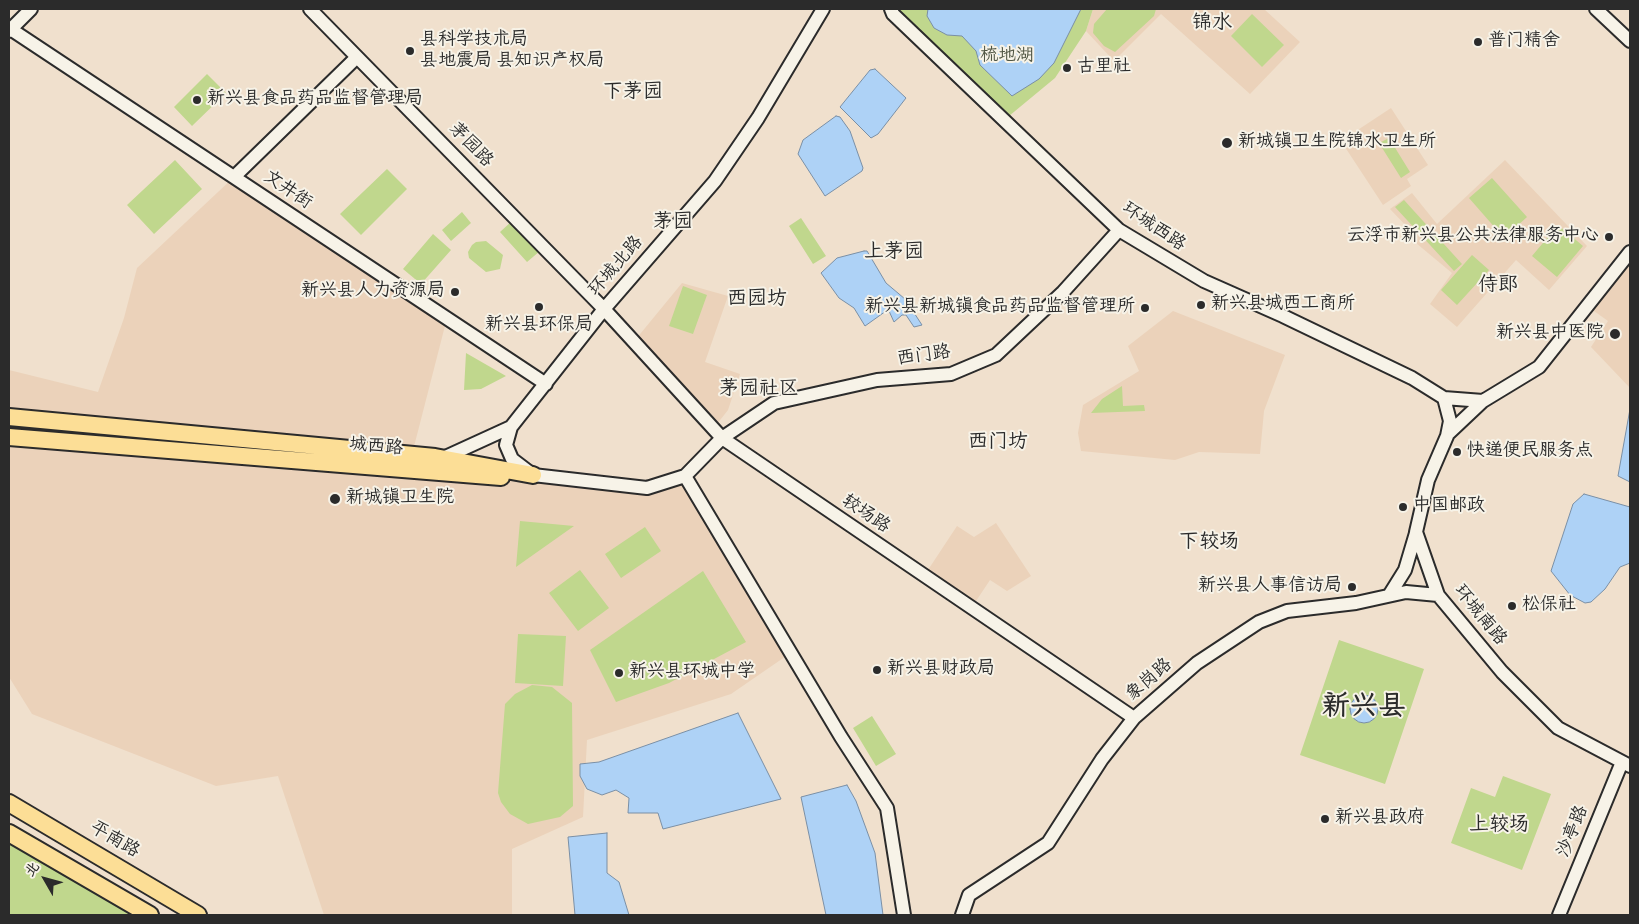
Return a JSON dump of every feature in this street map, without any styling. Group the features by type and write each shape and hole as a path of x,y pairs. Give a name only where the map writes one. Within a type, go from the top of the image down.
{"main road":[{"path":"9,417 435,457 533,474"},
{"name":"城西路","path":"9,437 490,477 533,474"},
{"name":"平南路","path":"9,803 198,915"},
{"path":"9,833 150,915"}],"street":[{"path":"9,29 31,9"},
{"name":"茅园路","path":"310,9 604,308"},
{"path":"1596,9 1630,41"},
{"name":"环城北路","path":"407,470 451,455 511,427 604,308 715,182 758,118 824,10"},
{"name":"环城西路","path":"889,11 1119,230 1204,281 1283,316 1412,378 1444,398"},
{"name":"文井街","path":"9,29 546,384"},
{"path":"234,177 357,57"},
{"name":"西门路","path":"722,438 774,403 877,380 950,374 996,354 1063,292 1119,230"},
{"path":"1447,436 1482,401 1539,367 1630,252"},
{"name":"较场路","path":"604,308 722,438 1134,718"},
{"path":"1390,594 1405,570 1428,480 1447,436 1450,421 1444,398 1482,401"},
{"path":"511,427 506,445 512,459 533,474"},
{"name":"城西路","path":"533,474 647,488 685,476 722,438"},
{"path":"685,476 792,652 841,737 887,808 904,915"},
{"name":"环城南路","path":"1416,532 1438,595 1504,674 1558,728 1626,764"},
{"name":"象岗路","path":"962,915 969,896 1048,843 1102,759 1134,718 1197,663 1259,622 1287,611 1356,603 1406,592 1438,595"},
{"name":"沙亭路","path":"1559,915 1626,764"}],"shaded area":[{"path":"1093,9 1264,9 1300,42 1250,94 1161,14 1114,61 1086,31"},
{"path":"1391,108 1428,165 1407,179 1411,186 1383,205 1341,141"},
{"path":"1505,160 1587,246 1549,290 1516,260 1457,327 1430,304 1452,273 1416,243 1411,231 1390,209 1412,193 1437,224"},
{"path":"234,177 447,318 408,470 647,488 685,476 792,652 731,694 587,740 583,817 512,849 512,915 324,915 278,776 216,786 32,714 9,677 9,370 98,392 124,318 137,268"},
{"name":"新兴县中医院","path":"1630,259 1630,388 1591,347 1608,321 1587,306"},
{"path":"682,283 728,296 705,362 740,374 728,410 717,424 636,339"},
{"path":"1173,311 1285,355 1264,411 1260,454 1199,452 1175,460 1081,451 1078,433 1083,405 1139,371 1128,346"},
{"path":"996,523 1031,576 1007,591 990,580 974,604 926,573 957,526 974,537"}],"green space":[{"name":"梳地湖","path":"891,9 1093,9 1086,31 1055,78 1003,121"},
{"path":"1107,9 1156,9 1154,16 1115,52 1104,46 1093,33 1094,24"},
{"path":"1252,14 1284,45 1262,67 1231,36"},
{"path":"207,74 226,93 192,126 174,107"},
{"path":"1389,138 1410,172 1401,178 1379,143"},
{"path":"175,160 202,189 154,234 127,205"},
{"path":"387,169 407,189 361,235 340,214"},
{"path":"1492,178 1527,217 1504,238 1469,198"},
{"path":"1404,200 1462,264 1454,271 1395,207"},
{"path":"462,212 471,223 451,241 442,230"},
{"path":"801,218 826,256 813,264 789,226"},
{"path":"512,221 540,251 527,262 500,232"},
{"path":"1558,225 1583,246 1557,277 1532,256"},
{"path":"433,234 451,250 421,284 403,269"},
{"path":"486,241 503,255 500,269 486,272 469,258 468,252 472,245 476,242"},
{"path":"1472,255 1489,270 1457,305 1441,290"},
{"path":"683,286 707,295 693,334 669,326"},
{"path":"466,353 506,376 481,389 464,390"},
{"path":"1122,386 1123,406 1144,405 1145,411 1091,413 1102,399"},
{"path":"520,521 574,526 516,567"},
{"path":"645,527 661,551 621,578 605,554"},
{"path":"580,570 609,608 578,631 549,593"},
{"path":"703,571 746,642 669,683 616,702 590,650"},
{"path":"518,634 566,636 563,686 515,683"},
{"path":"1339,640 1424,669 1385,784 1300,755"},
{"path":"532,685 552,687 572,703 573,806 560,817 528,824 510,814 501,802 498,793 505,704 515,694"},
{"path":"872,716 896,754 876,766 853,728"},
{"path":"1503,776 1551,794 1522,870 1451,843 1471,788 1495,797"},
{"path":"9,833 150,915 9,915"}],"water":[{"path":"928,9 1081,9 1054,63 1039,79 1012,96 980,65 976,51 962,36 947,35 934,28 927,16"},
{"path":"875,69 906,98 878,134 871,138 840,107 870,70"},
{"path":"836,116 840,117 850,131 863,168 862,171 825,196 798,154 803,140"},
{"path":"867,251 886,283 905,299 922,325 914,327 906,315 902,315 894,322 889,311 886,311 865,326 854,308 839,298 821,273 837,258"},
{"path":"1630,409 1630,482 1618,476"},
{"path":"1584,494 1630,507 1630,563 1620,567 1605,589 1591,602 1585,603 1570,595 1551,571 1573,504"},
{"path":"1364,695 1374,699 1378,709 1374,719 1364,723 1354,719 1350,709 1354,699"},
{"path":"738,713 781,799 663,829 658,813 628,813 629,798 616,790 602,795 587,789 580,776 580,764 599,762"},
{"path":"847,785 856,801 875,853 883,915 826,915 801,797"},
{"path":"607,833 607,873 619,882 629,915 575,915 568,837"}],"place":[{"name":"普门精舍","path":"1478,42"},
{"name":"县科学技术局 县地震局 县知识产权局","path":"410,51"},
{"name":"古里社","path":"1067,68"},
{"name":"新兴县食品药品监督管理局","path":"197,100"},
{"name":"新城镇卫生院锦水卫生所","path":"1227,143"},
{"name":"云浮市新兴县公共法律服务中心","path":"1609,237"},
{"name":"新兴县人力资源局","path":"455,292"},
{"name":"新兴县城西工商所","path":"1201,305"},
{"name":"新兴县环保局","path":"539,307"},
{"name":"新兴县新城镇食品药品监督管理所","path":"1145,308"},
{"name":"新兴县中医院","path":"1615,334"},
{"name":"快递便民服务点","path":"1457,452"},
{"name":"新城镇卫生院","path":"335,499"},
{"name":"中国邮政","path":"1403,507"},
{"name":"新兴县人事信访局","path":"1352,587"},
{"name":"松保社","path":"1512,606"},
{"name":"新兴县财政局","path":"877,670"},
{"name":"新兴县环城中学","path":"619,673"},
{"name":"新兴县政府","path":"1325,819"}],"district":[{"name":"锦水","path":"1212,25"},
{"name":"下茅园","path":"633,94"},
{"name":"茅园","path":"673,224"},
{"name":"上茅园","path":"894,254"},
{"name":"侍郎","path":"1498,287"},
{"name":"西园坊","path":"757,301"},
{"name":"茅园社区","path":"759,391"},
{"name":"西门坊","path":"998,444"},
{"name":"下较场","path":"1209,544"},
{"name":"新兴县","path":"1364,709"},
{"name":"上较场","path":"1499,827"}]}
